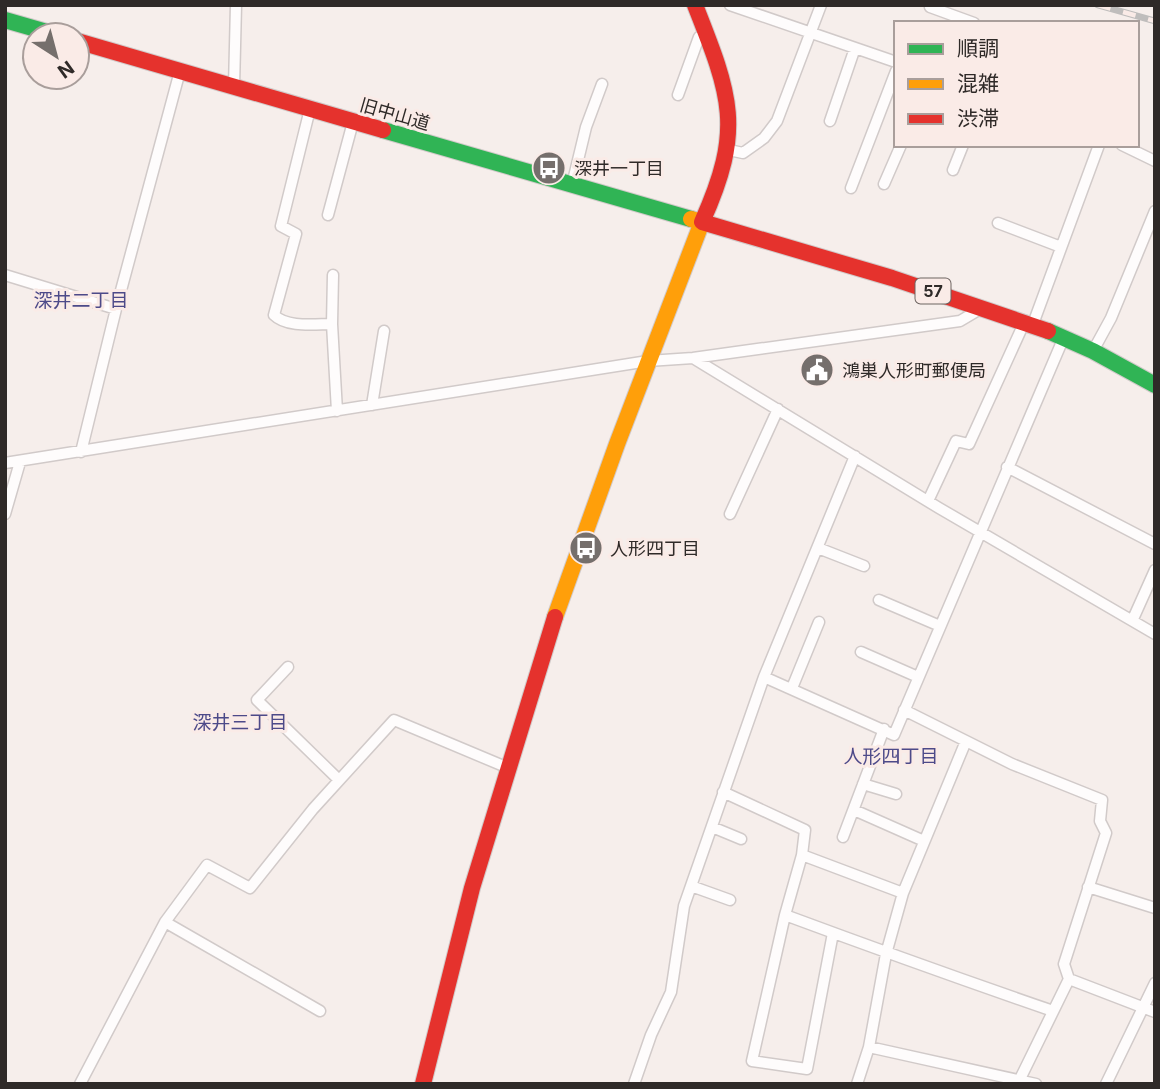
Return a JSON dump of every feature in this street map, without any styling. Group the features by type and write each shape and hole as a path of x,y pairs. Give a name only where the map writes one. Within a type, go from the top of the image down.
{"main road":[{"path":"423,1084 450,971 506,767 544,646 648,361 721,178 729,150 729,102 695,5"},
{"name":"旧中山道","path":"91,45 702,222"},
{"name":"57","path":"702,222 892,278 1029,323 1093,351 1155,385"}],"street":[{"path":"234,87 236,5"},
{"path":"730,5 894,61"},
{"path":"729,150 743,153 764,138 777,121 821,5"},
{"path":"930,8 968,21"},
{"path":"678,95 699,37 707,34"},
{"path":"830,121 855,48"},
{"path":"81,452 180,71"},
{"path":"851,188 894,76"},
{"path":"572,185 586,127 602,84"},
{"path":"310,109 281,226 296,234 274,315 279,321 306,325 332,324"},
{"path":"328,215 353,121"},
{"path":"884,184 900,147"},
{"path":"953,170 961,147"},
{"path":"928,501 956,441 969,444 1029,323 1098,147"},
{"path":"1126,147 1155,161"},
{"path":"1093,351 1111,318 1155,211"},
{"path":"998,223 1061,247"},
{"path":"5,275 116,309"},
{"path":"333,275 332,324 337,411"},
{"path":"5,463 648,361 693,358 960,321 982,307"},
{"path":"372,405 384,331"},
{"path":"764,677 894,735 1064,337"},
{"path":"693,358 928,501 1155,634"},
{"path":"730,514 778,409"},
{"path":"634,1084 650,1035 671,992 684,906 723,792 764,677 855,456"},
{"path":"5,514 20,462"},
{"path":"1007,467 1155,544"},
{"path":"818,548 864,566"},
{"path":"1133,620 1155,570"},
{"path":"879,600 940,626"},
{"path":"792,688 819,622"},
{"path":"862,652 918,677"},
{"path":"288,667 257,701 339,780"},
{"path":"904,710 1012,764 1101,800 1100,821 1105,833 1063,964 1069,979 1155,1012"},
{"path":"80,1084 165,922 207,865 250,888 339,780 394,720 506,767"},
{"path":"843,837 884,729"},
{"path":"857,1084 869,1047 886,954 903,893 966,741"},
{"path":"863,784 896,794"},
{"path":"723,792 806,830 752,1061 807,1069 833,933"},
{"path":"854,810 925,841"},
{"path":"712,827 741,839"},
{"path":"802,855 903,893"},
{"path":"691,886 730,900"},
{"path":"1088,887 1155,908"},
{"path":"785,915 886,954 1053,1011"},
{"path":"165,922 320,1011"},
{"path":"1020,1079 1069,979"},
{"path":"1106,1084 1155,983"},
{"path":"869,1047 1036,1084"}],"railway":[{"path":"1098,5 1155,21"}],"traffic: fast":[{"path":"5,20 21,25"},
{"path":"383,130 691,219"},
{"path":"1048,331 1093,351 1155,385"}],"traffic: slow":[{"path":"555,617 617,444 702,222 691,219"}],"traffic: jam":[{"path":"695,5 717,64 728,113 724,162 702,222 892,278 1048,331"},
{"path":"91,45 383,130"},
{"path":"423,1084 472,888 555,617"}],"place":[{"name":"深井一丁目","path":"549,168"},
{"name":"鴻巣人形町郵便局","path":"817,370"},
{"name":"人形四丁目","path":"586,548"}],"district":[{"name":"深井二丁目","path":"81,300"},
{"name":"深井三丁目","path":"240,722"},
{"name":"人形四丁目","path":"891,756"}]}
